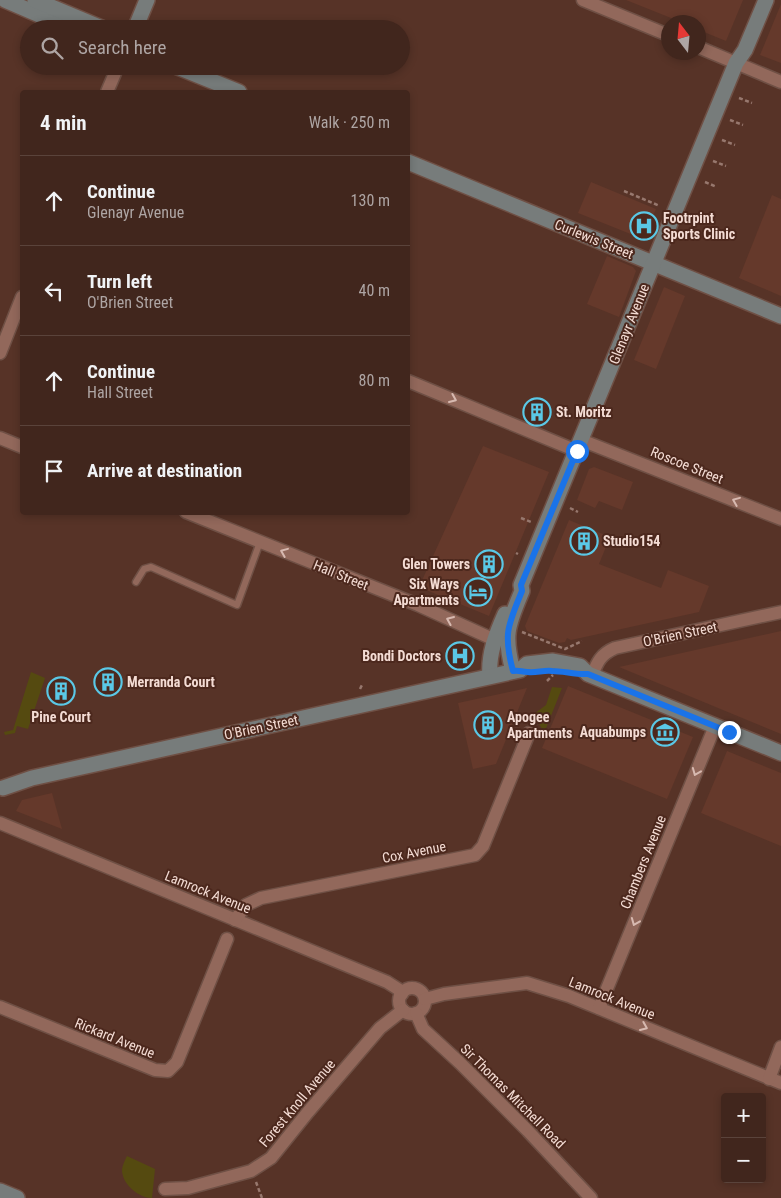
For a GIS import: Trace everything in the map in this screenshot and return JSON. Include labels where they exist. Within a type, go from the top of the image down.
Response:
[{"type":"street","points":[[5,0],[51,20]]},
{"type":"street","points":[[35,0],[83,20]]},
{"type":"street","points":[[139,20],[147,0]]},
{"type":"street","name":"Glenayr Avenue","points":[[490,676],[489,666],[500,624],[516,589],[521,585],[579,445],[736,63],[739,48],[758,0]]},
{"type":"street","name":"Glenayr Avenue","points":[[736,63],[745,50],[766,0]]},
{"type":"street","points":[[589,1],[661,32]]},
{"type":"street","points":[[706,50],[781,82]]},
{"type":"street","points":[[108,90],[114,75]]},
{"type":"street","points":[[197,75],[234,90]]},
{"type":"street","name":"Curlewis Street","points":[[410,163],[781,316]]},
{"type":"street","points":[[0,353],[20,302]]},
{"type":"street","name":"Roscoe Street","points":[[410,381],[781,519]]},
{"type":"street","points":[[0,438],[20,446]]},
{"type":"street","name":"Hall Street","points":[[193,515],[418,605],[495,640]]},
{"type":"street","name":"Glenayr Avenue","points":[[516,671],[508,649],[508,627],[522,591],[521,585]]},
{"type":"street","name":"O'Brien Street","points":[[1,791],[32,778],[490,676],[516,671],[540,670],[590,675],[602,655],[615,648],[781,612]]},
{"type":"street","points":[[590,675],[781,753]]},
{"type":"street","name":"Chambers Avenue","points":[[599,1008],[715,726]]},
{"type":"street","name":"Cox Avenue","points":[[235,920],[246,905],[261,898],[475,855],[483,846],[529,733]]},
{"type":"street","name":"Lamrock Avenue","points":[[0,823],[387,982],[402,994]]},
{"type":"street","name":"Rickard Avenue","points":[[0,1008],[155,1070],[168,1071],[177,1062],[227,939]]},
{"type":"street","name":"Lamrock Avenue","points":[[425,999],[444,994],[526,983],[599,1008],[775,1081]]},
{"type":"street","points":[[415,989],[422,993],[425,999],[423,1008],[416,1013],[410,1014],[403,1010],[400,1002],[402,994],[408,990],[415,989]]},
{"type":"street","name":"Forest Knoll Avenue","points":[[165,1189],[188,1188],[251,1171],[271,1158],[380,1028],[403,1010]]},
{"type":"street","name":"Sir Thomas Mitchell Road","points":[[416,1013],[423,1029],[528,1131],[591,1198]]},
{"type":"street","points":[[775,1081],[781,1047]]},
{"type":"street","points":[[0,1191],[17,1198]]},
{"type":"lane","points":[[136,582],[144,568],[151,567],[237,605],[260,542]]},
{"type":"path","points":[[739,98],[752,103]]},
{"type":"path","points":[[730,120],[743,125]]},
{"type":"path","points":[[722,140],[735,145]]},
{"type":"path","points":[[713,161],[726,166]]},
{"type":"path","points":[[705,182],[717,187]]},
{"type":"path","points":[[624,191],[660,206]]},
{"type":"path","points":[[570,508],[578,512]]},
{"type":"path","points":[[521,518],[531,522]]},
{"type":"path","points":[[520,631],[565,649],[582,641]]},
{"type":"path","points":[[360,689],[362,685]]},
{"type":"path","points":[[257,1185],[262,1198]]},
{"type":"shaded area","points":[[626,0],[743,0],[726,41],[706,33],[706,15],[664,15]]},
{"type":"shaded area","points":[[781,4],[781,63],[760,55]]},
{"type":"shaded area","points":[[591,182],[656,209],[643,239],[578,213]]},
{"type":"shaded area","points":[[772,195],[781,199],[781,296],[739,278]]},
{"type":"shaded area","points":[[607,256],[633,267],[636,271],[619,317],[587,304]]},
{"type":"shaded area","points":[[664,287],[685,296],[656,369],[634,360]]},
{"type":"shaded area","points":[[483,446],[549,472],[489,616],[419,587]]},
{"type":"shaded area","points":[[594,467],[633,482],[622,510],[599,501],[595,508],[577,500],[589,469]]},
{"type":"shaded area","points":[[569,520],[610,537],[599,564],[661,588],[668,570],[709,586],[699,612],[571,640],[567,638],[565,642],[559,643],[527,631],[525,626]]},
{"type":"shaded area","points":[[781,631],[781,734],[619,667]]},
{"type":"shaded area","points":[[31,672],[45,678],[28,729],[17,726],[15,733],[5,735],[4,732],[13,730]]},
{"type":"shaded area","points":[[568,686],[693,737],[667,799],[542,748]]},
{"type":"shaded area","points":[[552,687],[562,688],[543,736],[540,725],[530,719],[530,717],[546,705]]},
{"type":"shaded area","name":"Apogee Apartments","points":[[527,688],[496,764],[473,769],[458,703]]},
{"type":"shaded area","points":[[727,751],[781,773],[781,846],[701,813]]},
{"type":"shaded area","points":[[52,793],[62,829],[16,811],[22,800]]},
{"type":"shaded area","points":[[127,1156],[155,1169],[152,1198],[137,1193],[125,1181],[122,1171]]},
{"type":"place","name":"Footrpint Sports Clinic","points":[[644,226]]},
{"type":"place","name":"St. Moritz","points":[[537,412]]},
{"type":"place","name":"Studio154","points":[[584,541]]},
{"type":"place","name":"Glen Towers","points":[[489,564]]},
{"type":"place","name":"Six Ways Apartments","points":[[478,592]]},
{"type":"place","name":"Bondi Doctors","points":[[460,656]]},
{"type":"place","name":"Merranda Court","points":[[108,682]]},
{"type":"place","name":"Pine Court","points":[[61,691]]},
{"type":"place","name":"Apogee Apartments","points":[[488,725]]},
{"type":"place","name":"Aquabumps","points":[[665,732]]},
{"type":"route","points":[[577,451],[521,585],[522,591],[508,627],[508,649],[513,671],[527,672],[540,670],[569,672],[578,675],[588,674],[729,732]]}]
